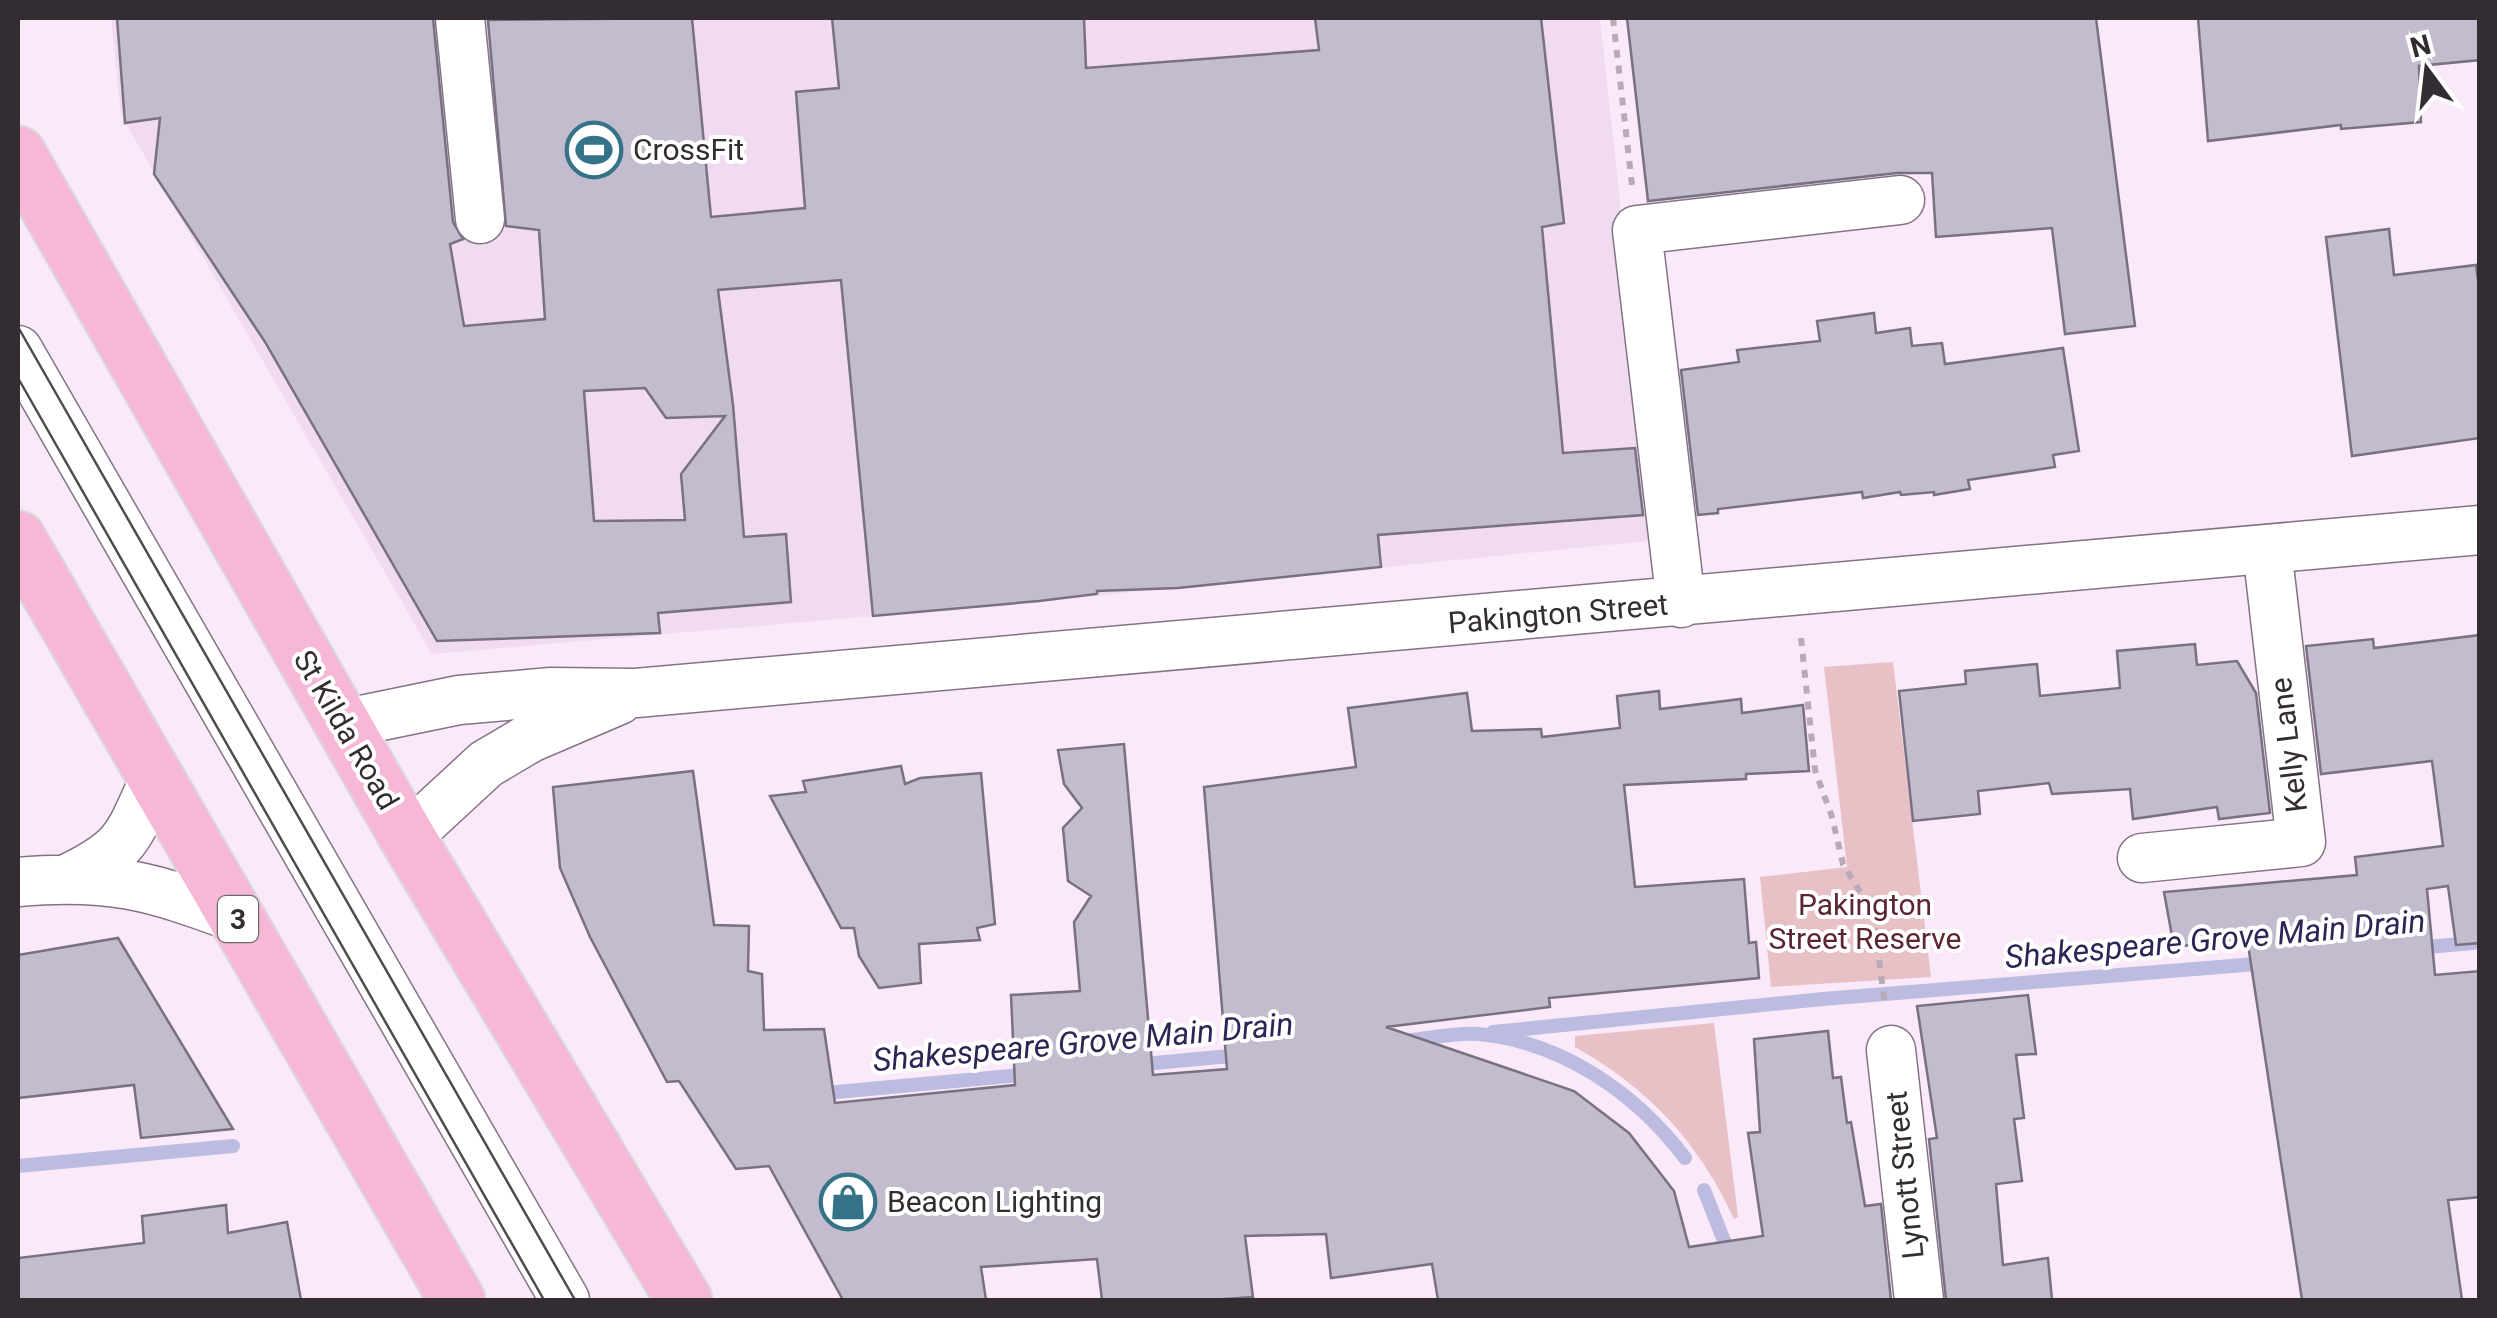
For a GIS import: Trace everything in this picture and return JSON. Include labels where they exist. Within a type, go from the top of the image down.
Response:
[{"type":"highway","name":"St Kilda Road","points":[[18,154],[407,837],[684,1300]]},
{"type":"highway","name":"3","points":[[18,539],[456,1300]]},
{"type":"street","points":[[460,18],[480,219]]},
{"type":"street","points":[[1680,603],[1636,230],[1900,200]]},
{"type":"street","points":[[18,350],[566,1300]]},
{"type":"street","name":"Pakington Street","points":[[342,724],[459,700],[551,692],[636,693],[2480,530]]},
{"type":"street","name":"Kelly Lane","points":[[2142,858],[2300,842],[2267,549]]},
{"type":"street","name":"Pakington Street","points":[[407,837],[486,764],[530,738],[636,693]]},
{"type":"street","points":[[69,878],[105,860],[124,844],[156,776]]},
{"type":"street","points":[[18,882],[69,878],[126,882],[166,891],[237,918]]},
{"type":"street","name":"Lynott Street","points":[[1889,1034],[1919,1300]]},
{"type":"path","points":[[1613,18],[1636,230]]},
{"type":"path","points":[[1796,592],[1816,770],[1843,864],[1873,913],[1889,1034]]},
{"type":"shaded area","points":[[111,18],[1600,18],[1657,540],[1024,603],[432,654],[121,115]]},
{"type":"green space","name":"Pakington Street Reserve","points":[[1893,662],[1931,977],[1771,987],[1760,877],[1847,867],[1824,667]]},
{"type":"green space","points":[[1714,1023],[1738,1217],[1734,1219],[1705,1165],[1669,1120],[1626,1080],[1575,1047],[1575,1036]]},
{"type":"building","points":[[117,18],[433,18],[453,222],[463,239],[450,244],[464,326],[545,319],[539,230],[506,226],[488,20],[692,18],[711,217],[805,208],[796,92],[839,88],[832,18],[1084,18],[1086,68],[1319,50],[1315,18],[1541,18],[1564,223],[1542,227],[1563,453],[1635,448],[1643,515],[1378,535],[1381,567],[1178,588],[1097,591],[1039,601],[873,616],[841,280],[718,290],[744,537],[786,534],[791,602],[658,613],[660,633],[437,641],[265,342],[154,174],[160,118],[125,123]],"holes":[[[645,388],[666,418],[725,416],[681,474],[685,520],[594,521],[584,391]]]},
{"type":"building","points":[[1627,18],[2096,18],[2135,326],[2065,334],[2052,228],[1936,237],[1932,173],[1897,173],[1648,201]]},
{"type":"building","points":[[2198,18],[2480,18],[2480,60],[2419,66],[2421,122],[2341,129],[2341,125],[2208,141]]},
{"type":"building","points":[[2389,229],[2394,275],[2476,265],[2480,294],[2480,438],[2352,456],[2326,237]]},
{"type":"building","points":[[1874,313],[1876,333],[1910,328],[1912,346],[1942,343],[1945,364],[2063,348],[2079,451],[2053,455],[2055,467],[1968,480],[1970,489],[1863,498],[1862,492],[1718,509],[1718,513],[1698,515],[1681,370],[1739,362],[1737,350],[1820,341],[1817,321]]},
{"type":"building","points":[[2480,635],[2480,943],[2456,945],[2448,886],[2427,889],[2435,975],[2480,971],[2480,1197],[2448,1200],[2462,1300],[2302,1300],[2247,938],[2174,947],[2164,892],[2357,875],[2355,857],[2443,846],[2432,761],[2321,774],[2306,646],[2373,639],[2374,648]]},
{"type":"building","points":[[2195,644],[2197,665],[2237,661],[2256,693],[2270,813],[2219,819],[2217,807],[2133,819],[2130,789],[2052,794],[2049,783],[1978,791],[1980,814],[1913,821],[1899,691],[1966,684],[1965,671],[2037,664],[2040,696],[2120,688],[2117,651]]},
{"type":"building","points":[[1659,691],[1660,709],[1741,699],[1742,713],[1803,705],[1809,771],[1746,774],[1746,779],[1624,785],[1635,887],[1744,879],[1749,943],[1756,942],[1759,978],[1549,998],[1550,1007],[1386,1027],[1574,1091],[1629,1133],[1674,1191],[1689,1247],[1763,1236],[1748,1133],[1760,1132],[1754,1039],[1828,1031],[1833,1078],[1841,1077],[1865,1206],[1881,1204],[1891,1300],[1438,1300],[1432,1264],[1331,1278],[1326,1234],[1245,1236],[1253,1297],[1102,1300],[1097,1259],[981,1267],[986,1300],[843,1300],[769,1166],[736,1169],[679,1081],[667,1082],[590,937],[560,868],[553,787],[693,771],[714,925],[749,926],[748,971],[762,974],[764,1030],[824,1029],[835,1103],[1015,1085],[1011,995],[1080,991],[1074,922],[1091,896],[1068,881],[1063,828],[1082,808],[1064,784],[1058,750],[1124,744],[1153,1075],[1227,1069],[1204,787],[1356,767],[1348,708],[1467,693],[1472,731],[1541,729],[1542,737],[1620,728],[1617,696]]},
{"type":"building","points":[[901,766],[905,784],[920,778],[981,773],[995,924],[977,928],[980,940],[919,944],[921,983],[879,988],[859,956],[854,928],[841,928],[770,796],[806,792],[803,781]]},
{"type":"building","points":[[118,938],[233,1129],[141,1138],[134,1085],[18,1098],[18,955]]},
{"type":"building","points":[[2028,995],[2036,1054],[2016,1055],[2024,1118],[2014,1119],[2022,1181],[1996,1184],[2003,1265],[2048,1258],[2052,1300],[1946,1300],[1929,1139],[1937,1138],[1917,1006]]},
{"type":"building","points":[[226,1205],[228,1233],[287,1222],[301,1300],[18,1300],[18,1258],[144,1243],[142,1216]]},
{"type":"waterway","name":"Shakespeare Grove Main Drain","points":[[2415,948],[2473,943]]},
{"type":"waterway","name":"Shakespeare Grove Main Drain","points":[[1493,1032],[1823,999],[2269,963]]},
{"type":"waterway","name":"Shakespeare Grove Main Drain","points":[[1402,1041],[1479,1034],[1539,1048],[1568,1060],[1620,1092],[1644,1112],[1685,1158]]},
{"type":"waterway","name":"Shakespeare Grove Main Drain","points":[[1133,1065],[1241,1055]]},
{"type":"waterway","name":"Shakespeare Grove Main Drain","points":[[815,1094],[1032,1074]]},
{"type":"waterway","name":"Shakespeare Grove Main Drain","points":[[18,1166],[233,1146]]},
{"type":"waterway","points":[[1704,1190],[1730,1256]]},
{"type":"tram line","points":[[18,327],[575,1300]]},
{"type":"tram line","points":[[18,378],[544,1300]]},
{"type":"place","name":"CrossFit","points":[[594,150]]},
{"type":"place","name":"Beacon Lighting","points":[[848,1202]]}]
